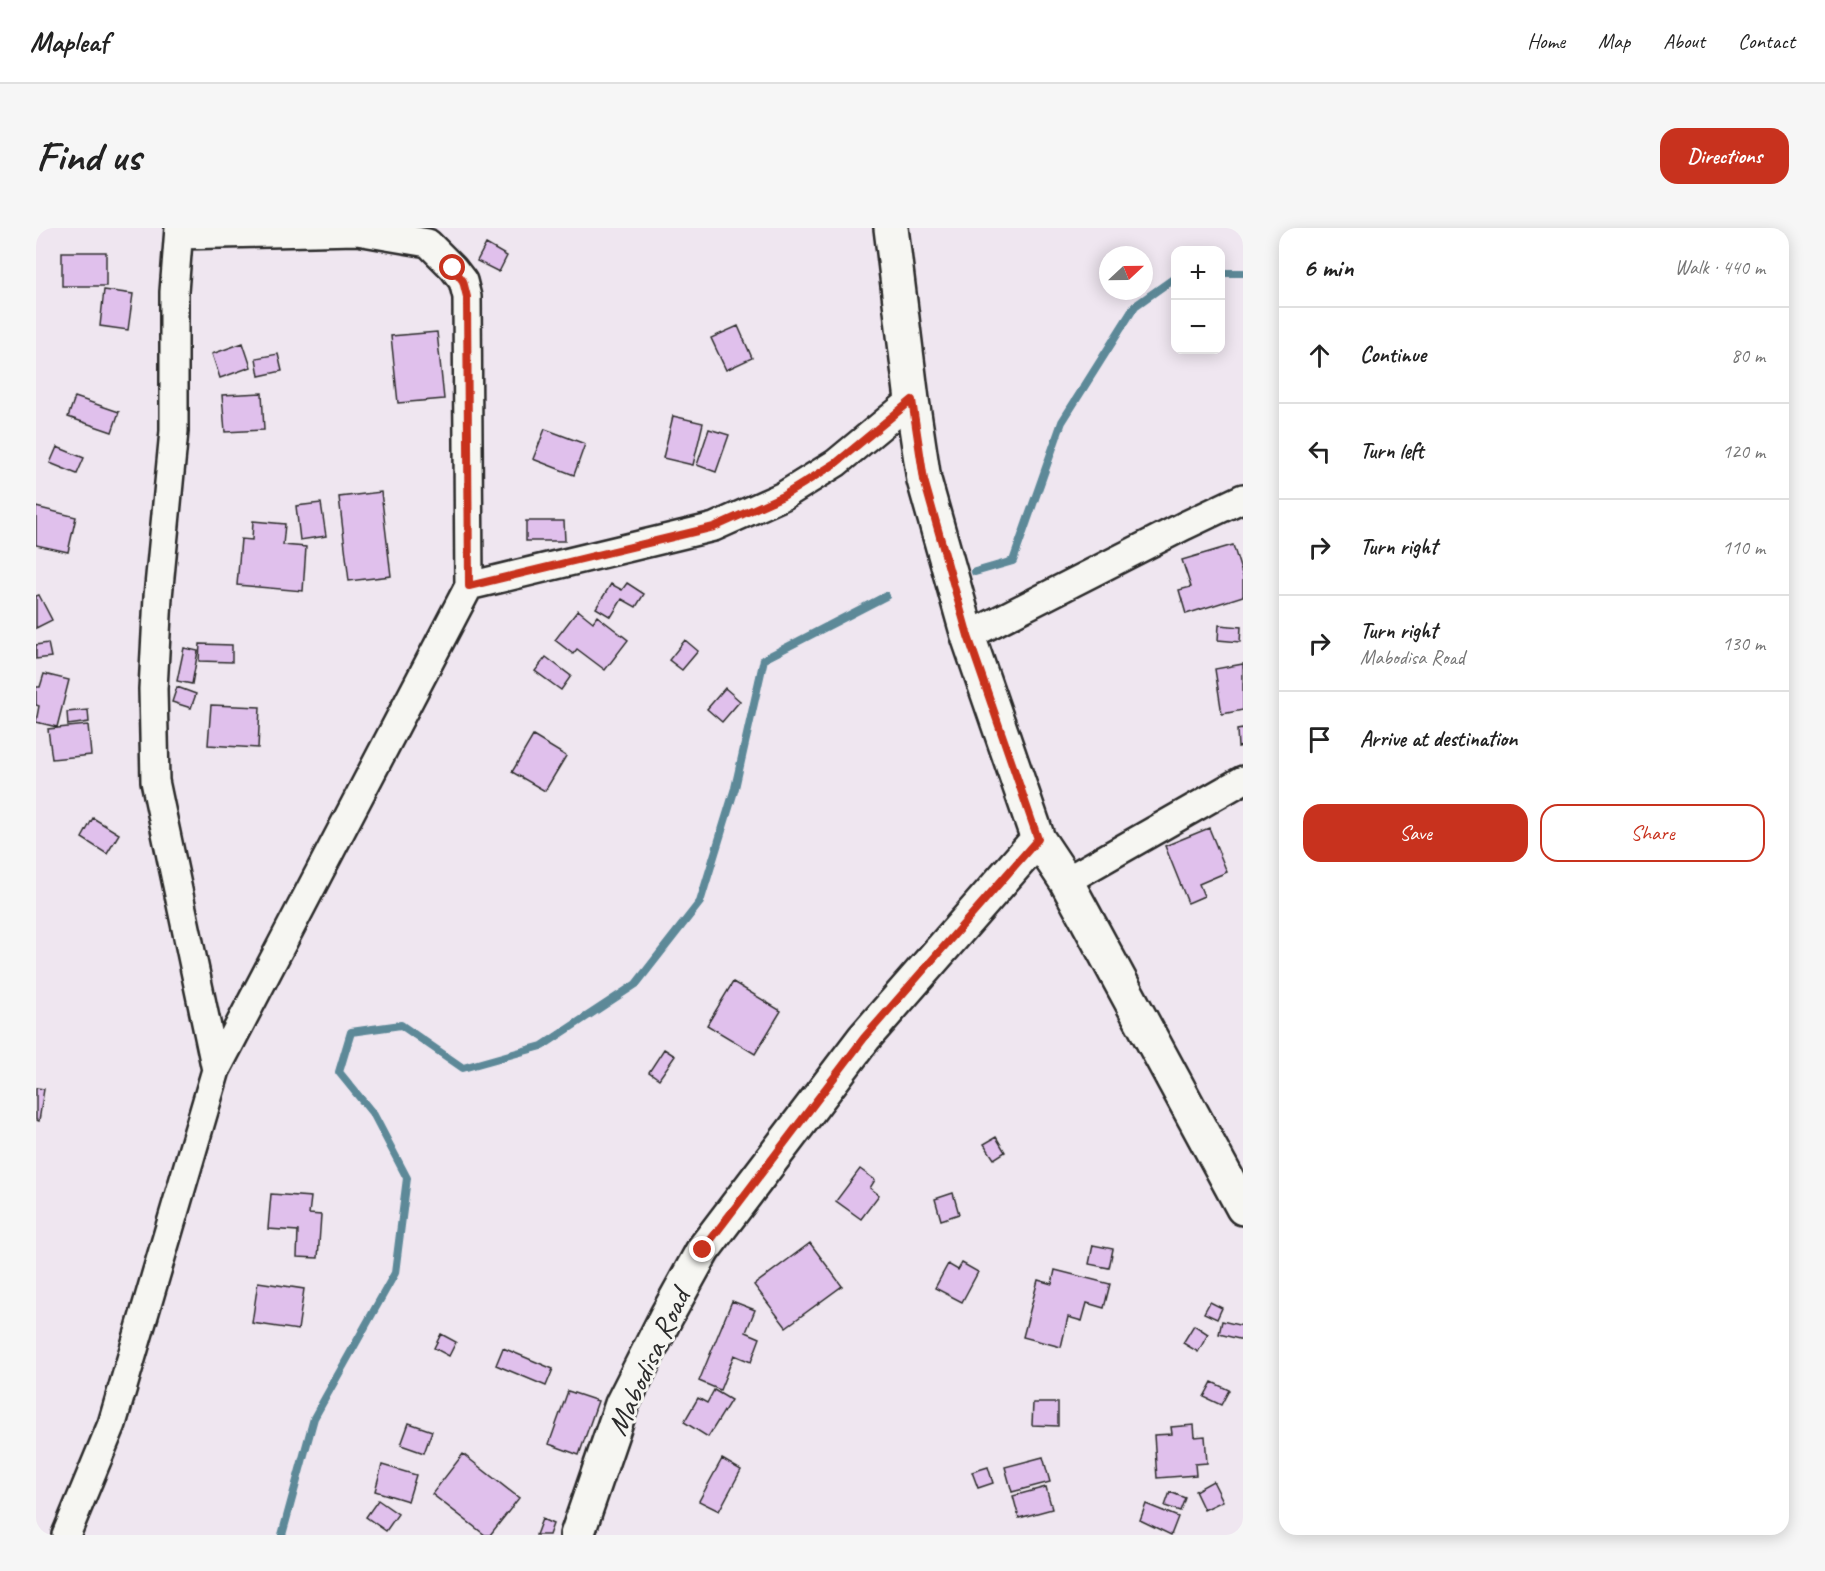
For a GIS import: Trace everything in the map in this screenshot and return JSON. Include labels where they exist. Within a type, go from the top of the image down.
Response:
[{"type":"street","points":[[891,228],[924,480],[968,636],[1038,839],[1066,881],[1243,1209]]},
{"type":"street","points":[[66,1535],[112,1424],[216,1070],[469,586],[467,297],[463,281],[428,243],[358,230],[179,232],[174,292],[174,431],[158,597],[153,688],[155,781],[216,1070]]},
{"type":"street","points":[[469,586],[714,527],[783,496],[836,463],[912,400]]},
{"type":"street","points":[[968,636],[1243,498]]},
{"type":"street","points":[[1066,881],[1243,780]]},
{"type":"street","name":"Mabodisa Road","points":[[577,1535],[622,1404],[703,1250],[864,1038],[1038,839]]},
{"type":"building","points":[[486,244],[507,256],[499,272],[477,261]]},
{"type":"building","points":[[62,252],[106,252],[106,286],[62,286]]},
{"type":"building","points":[[104,290],[133,294],[128,330],[100,326]]},
{"type":"building","points":[[738,326],[752,358],[726,370],[711,338]]},
{"type":"building","points":[[437,332],[444,399],[398,403],[391,336]]},
{"type":"building","points":[[243,343],[251,367],[220,378],[212,354]]},
{"type":"building","points":[[278,354],[282,371],[259,376],[256,358]]},
{"type":"building","points":[[262,393],[264,430],[225,432],[222,395]]},
{"type":"building","points":[[75,397],[119,412],[112,432],[68,417]]},
{"type":"building","points":[[673,416],[703,423],[693,465],[663,458]]},
{"type":"building","points":[[545,429],[585,444],[574,475],[533,459]]},
{"type":"building","points":[[709,429],[729,435],[716,472],[697,465]]},
{"type":"building","points":[[57,447],[84,458],[77,474],[50,463]]},
{"type":"building","points":[[381,492],[391,576],[349,581],[339,497]]},
{"type":"building","points":[[321,503],[326,536],[300,540],[296,506]]},
{"type":"building","points":[[36,507],[76,517],[68,552],[36,545]]},
{"type":"building","points":[[253,521],[285,524],[283,545],[306,547],[303,591],[237,585],[241,539],[252,540]]},
{"type":"building","points":[[526,521],[564,521],[565,541],[526,541]]},
{"type":"building","points":[[1233,545],[1243,577],[1243,596],[1186,614],[1179,590],[1191,587],[1182,560]]},
{"type":"building","points":[[627,583],[644,594],[636,607],[622,599],[611,617],[596,608],[611,584],[622,590]]},
{"type":"building","points":[[39,595],[52,620],[36,628],[36,596]]},
{"type":"building","points":[[578,610],[593,622],[597,616],[628,640],[605,670],[577,649],[573,654],[555,640]]},
{"type":"building","points":[[1219,625],[1241,627],[1240,642],[1218,640]]},
{"type":"building","points":[[685,640],[698,651],[682,670],[669,660]]},
{"type":"building","points":[[48,643],[51,657],[36,659],[36,645]]},
{"type":"building","points":[[200,644],[232,645],[232,662],[199,661]]},
{"type":"building","points":[[184,648],[198,651],[192,684],[177,681]]},
{"type":"building","points":[[546,657],[571,676],[561,690],[535,671]]},
{"type":"building","points":[[1243,664],[1243,710],[1222,714],[1215,669]]},
{"type":"building","points":[[44,674],[69,680],[57,727],[36,722],[39,706],[36,705],[36,687],[40,687]]},
{"type":"building","points":[[177,687],[196,694],[191,708],[172,702]]},
{"type":"building","points":[[725,688],[740,701],[722,722],[707,709]]},
{"type":"building","points":[[211,705],[260,707],[258,748],[208,745]]},
{"type":"building","points":[[88,710],[89,722],[68,725],[67,712]]},
{"type":"building","points":[[88,725],[91,755],[52,759],[48,729]]},
{"type":"building","points":[[1243,729],[1243,746],[1238,747],[1237,730]]},
{"type":"building","points":[[533,736],[566,756],[545,791],[512,772]]},
{"type":"building","points":[[93,818],[119,834],[107,854],[82,838]]},
{"type":"building","points":[[1209,828],[1227,872],[1199,884],[1204,896],[1188,903],[1165,846]]},
{"type":"building","points":[[733,982],[781,1011],[755,1054],[707,1025]]},
{"type":"building","points":[[664,1049],[675,1056],[659,1079],[649,1072]]},
{"type":"building","points":[[36,1088],[44,1089],[39,1121],[36,1120]]},
{"type":"building","points":[[996,1137],[1005,1152],[994,1159],[984,1144]]},
{"type":"building","points":[[860,1169],[875,1180],[870,1188],[879,1195],[861,1219],[836,1201]]},
{"type":"building","points":[[953,1193],[959,1214],[941,1220],[935,1199]]},
{"type":"building","points":[[271,1194],[311,1197],[309,1214],[321,1215],[318,1258],[297,1257],[298,1231],[268,1229]]},
{"type":"building","points":[[810,1243],[842,1286],[786,1327],[754,1285]]},
{"type":"building","points":[[1093,1245],[1113,1249],[1109,1268],[1089,1264]]},
{"type":"building","points":[[962,1263],[978,1272],[962,1302],[935,1288],[948,1264],[958,1270]]},
{"type":"building","points":[[1055,1270],[1110,1284],[1104,1308],[1087,1303],[1082,1321],[1068,1317],[1061,1347],[1023,1337],[1038,1280],[1052,1284]]},
{"type":"building","points":[[258,1282],[304,1289],[298,1330],[252,1323]]},
{"type":"building","points":[[732,1301],[755,1310],[746,1332],[760,1338],[751,1362],[734,1355],[720,1390],[699,1381]]},
{"type":"building","points":[[1210,1302],[1222,1308],[1217,1319],[1204,1313]]},
{"type":"building","points":[[1222,1321],[1243,1326],[1243,1340],[1219,1334]]},
{"type":"building","points":[[1194,1325],[1208,1334],[1198,1352],[1183,1343]]},
{"type":"building","points":[[441,1334],[456,1342],[449,1356],[434,1348]]},
{"type":"building","points":[[503,1348],[553,1369],[546,1386],[496,1365]]},
{"type":"building","points":[[1212,1382],[1229,1390],[1221,1405],[1204,1397]]},
{"type":"building","points":[[714,1390],[731,1400],[708,1437],[684,1422],[698,1398],[707,1403]]},
{"type":"building","points":[[568,1391],[598,1401],[579,1455],[549,1444]]},
{"type":"building","points":[[1033,1403],[1058,1403],[1058,1426],[1032,1425]]},
{"type":"building","points":[[409,1423],[432,1431],[424,1453],[401,1445]]},
{"type":"building","points":[[1194,1425],[1195,1437],[1205,1436],[1207,1463],[1195,1464],[1196,1475],[1157,1478],[1154,1435],[1172,1434],[1171,1427]]},
{"type":"building","points":[[463,1454],[519,1498],[490,1535],[485,1535],[432,1494]]},
{"type":"building","points":[[1043,1457],[1050,1482],[1012,1492],[1005,1467]]},
{"type":"building","points":[[722,1459],[741,1470],[719,1511],[699,1501]]},
{"type":"building","points":[[382,1465],[416,1475],[408,1501],[375,1491]]},
{"type":"building","points":[[988,1467],[993,1483],[978,1488],[972,1472]]},
{"type":"building","points":[[1213,1481],[1223,1501],[1204,1510],[1195,1491]]},
{"type":"building","points":[[1046,1487],[1052,1509],[1019,1518],[1013,1496]]},
{"type":"building","points":[[1170,1492],[1185,1498],[1180,1511],[1165,1506]]},
{"type":"building","points":[[378,1500],[398,1514],[386,1531],[366,1517]]},
{"type":"building","points":[[1146,1504],[1178,1517],[1171,1535],[1140,1520]]},
{"type":"building","points":[[542,1519],[553,1524],[549,1535],[536,1535]]},
{"type":"waterway","points":[[1225,273],[1243,273]]},
{"type":"waterway","points":[[975,572],[1013,561],[1062,422],[1135,306],[1171,281]]},
{"type":"waterway","points":[[282,1535],[314,1418],[395,1273],[407,1178],[374,1115],[339,1072],[351,1032],[401,1025],[463,1068],[542,1046],[636,984],[700,902],[735,788],[764,659],[886,596]]},
{"type":"route","points":[[453,268],[463,281],[467,297],[469,586],[628,550],[714,527],[783,496],[836,463],[912,400],[924,480],[968,636],[1038,839],[864,1038],[703,1250]]}]
